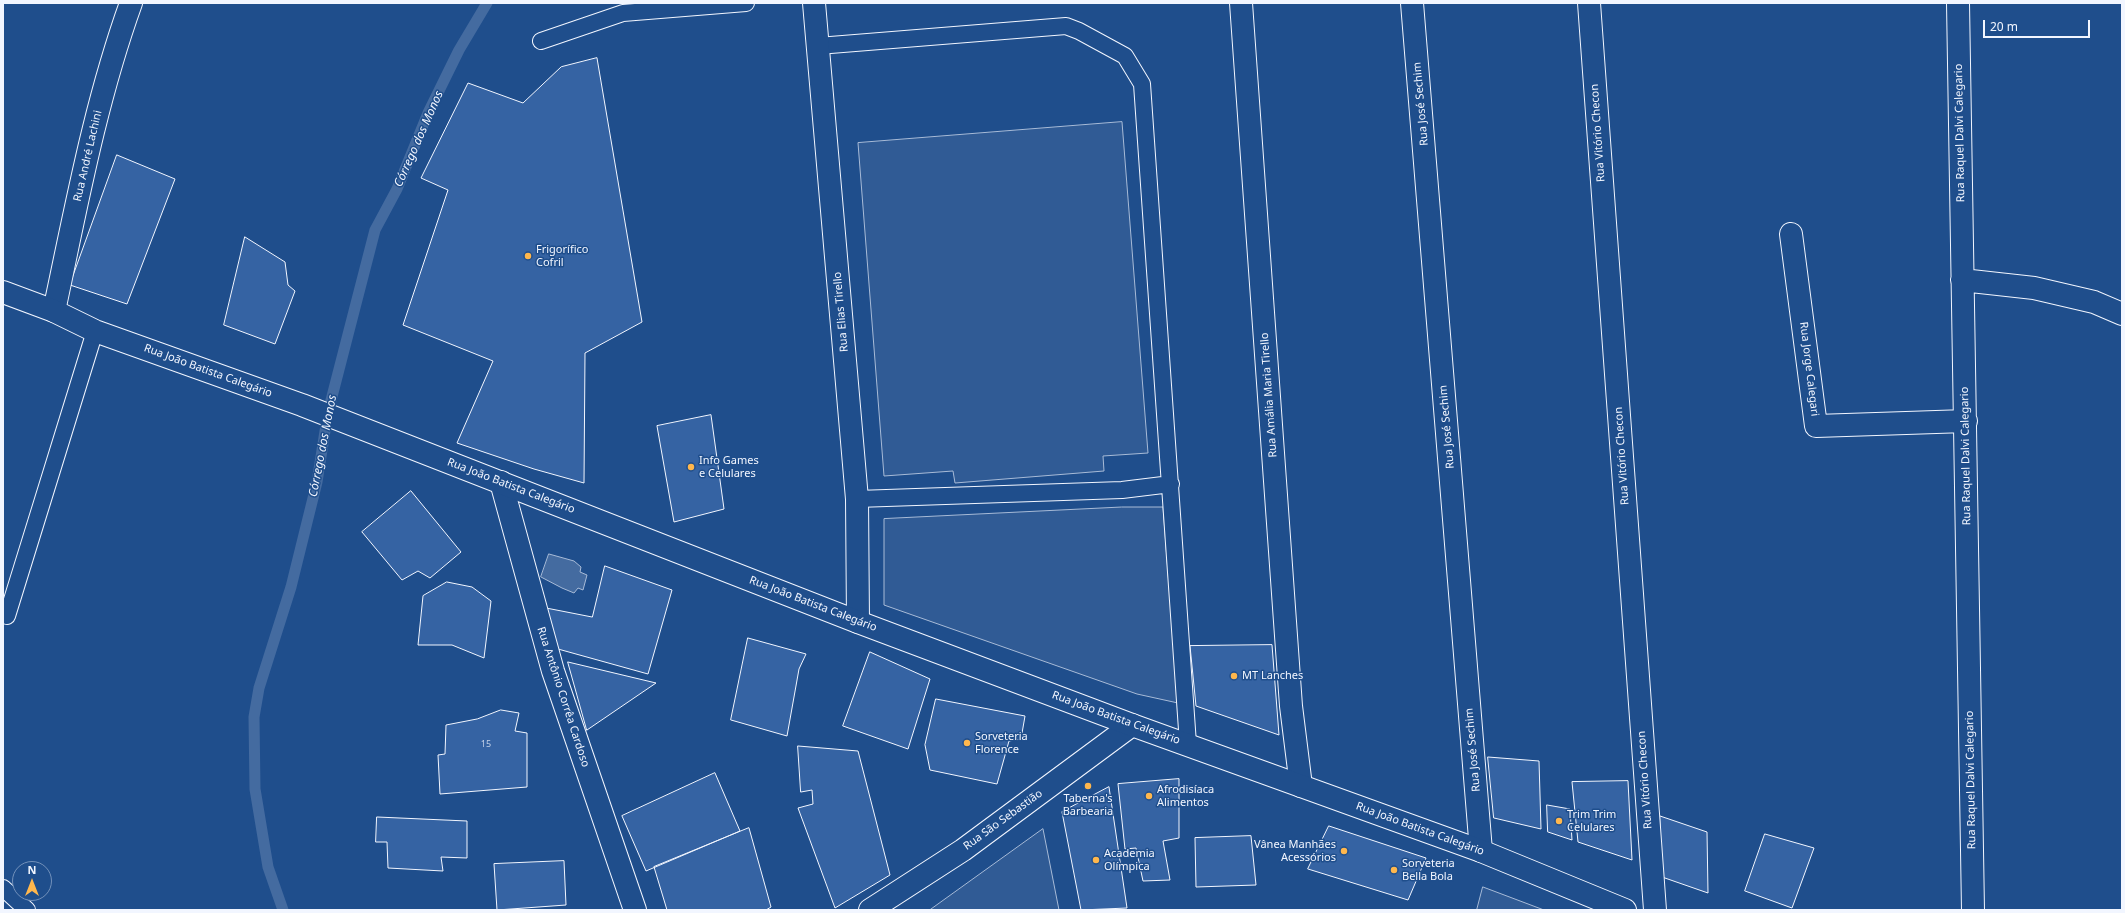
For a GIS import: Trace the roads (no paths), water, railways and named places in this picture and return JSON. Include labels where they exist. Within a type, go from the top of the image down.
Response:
[{"type":"street","name":"Rua André Lachini","points":[[54,311],[96,118],[114,51],[131,3]]},
{"type":"street","name":"Rua Elias Tirello","points":[[814,3],[857,499],[858,622]]},
{"type":"street","name":"Rua Amália Maria Tirello","points":[[1241,3],[1291,706],[1301,786]]},
{"type":"street","name":"Rua José Sechim","points":[[1412,3],[1481,851]]},
{"type":"street","name":"Rua Vitório Checon","points":[[1589,3],[1655,910]]},
{"type":"street","name":"Rua Raquel Dalvi Calegario","points":[[1958,3],[1973,910]]},
{"type":"street","name":"Rua Jorge Calegari","points":[[1791,234],[1816,426],[1966,421]]},
{"type":"street","points":[[1962,280],[2034,288],[2094,302],[2122,314]]},
{"type":"street","name":"Rua João Batista Calegário","points":[[3,292],[54,311],[95,331],[302,405],[858,622],[1132,725],[1481,851],[1625,910]]},
{"type":"street","name":"Rua Antônio Corrêa Cardoso","points":[[501,482],[553,671],[635,910]]},
{"type":"street","name":"Rua São Sebastião","points":[[870,910],[969,845],[1132,725]]},
{"type":"lane","points":[[542,41],[623,13],[746,3]]},
{"type":"lane","points":[[818,46],[1066,26],[1079,31],[1126,56],[1142,84],[1188,744]]},
{"type":"lane","points":[[7,616],[95,331]]},
{"type":"lane","points":[[857,499],[1122,490],[1171,484]]},
{"type":"lane","points":[[3,888],[27,910]]},
{"type":"waterway","name":"Córrego dos Monos","points":[[283,910],[268,867],[255,789],[254,717],[259,688],[291,587],[317,482],[328,412],[375,230],[397,189],[428,113],[459,50],[487,3]]},
{"type":"place","name":"Frigorífico Cofril","points":[[528,256]]},
{"type":"place","name":"Info Games e Celulares","points":[[691,467]]},
{"type":"place","name":"MT Lanches","points":[[1234,676]]},
{"type":"place","name":"Sorveteria Florence","points":[[967,743]]},
{"type":"place","name":"Taberna's Barbearia","points":[[1088,786]]},
{"type":"place","name":"Afrodisíaca Alimentos","points":[[1149,796]]},
{"type":"place","name":"Trim Trim Celulares","points":[[1559,821]]},
{"type":"place","name":"Vânea Manhães Acessórios","points":[[1344,851]]},
{"type":"place","name":"Academia Olímpica","points":[[1096,860]]},
{"type":"place","name":"Sorveteria Bella Bola","points":[[1394,870]]}]
